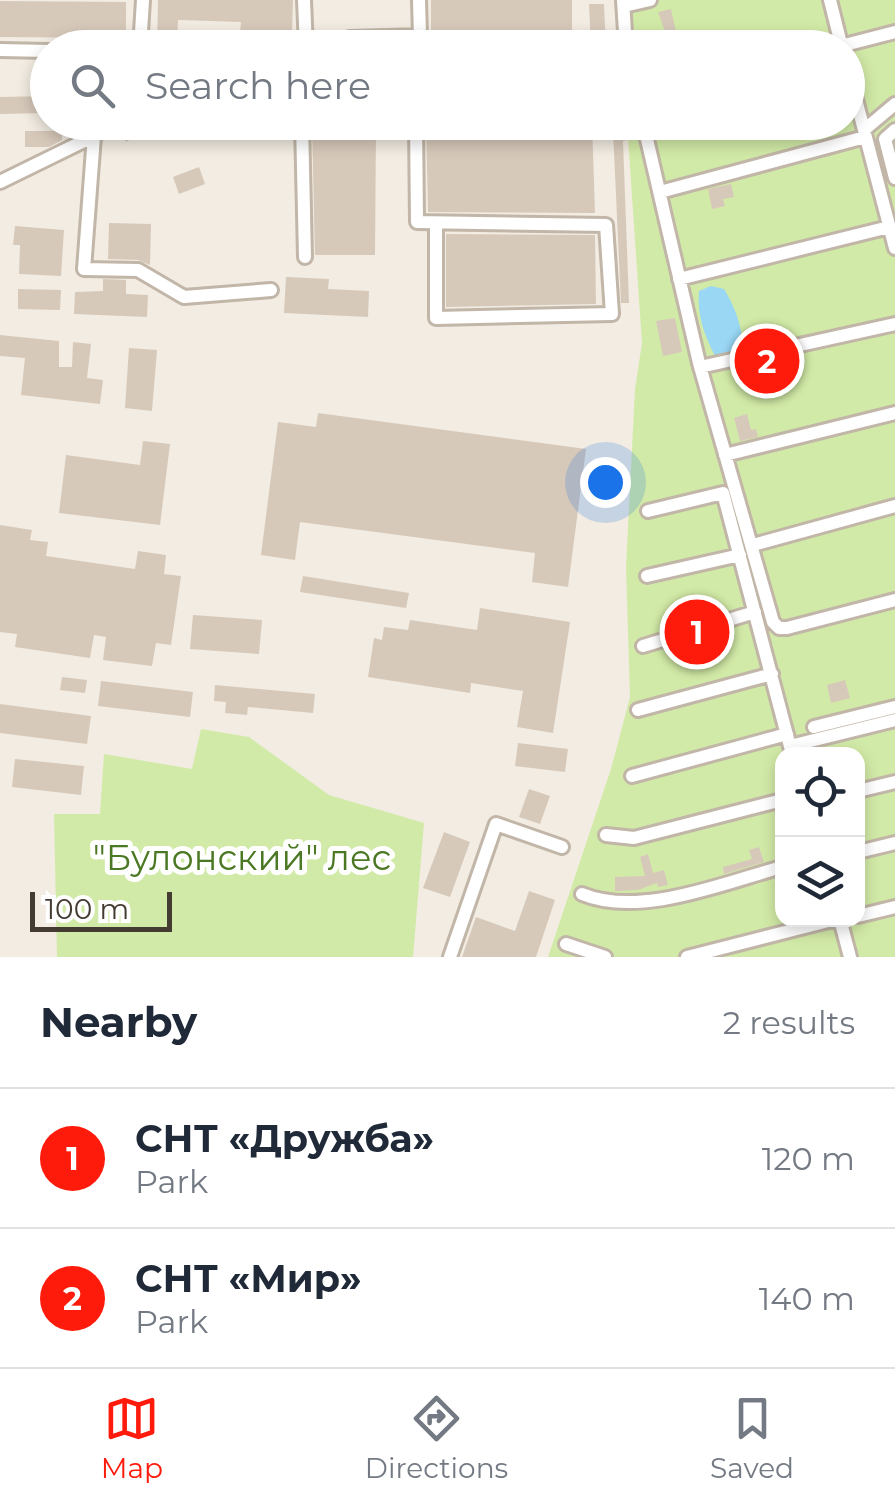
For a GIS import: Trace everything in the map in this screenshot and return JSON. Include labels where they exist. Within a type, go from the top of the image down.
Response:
[{"type":"lane","points":[[141,30],[143,0]]},
{"type":"lane","points":[[304,0],[305,30]]},
{"type":"lane","points":[[419,0],[420,30]]},
{"type":"lane","points":[[625,30],[624,3],[650,0]]},
{"type":"lane","points":[[830,0],[836,30]]},
{"type":"lane","points":[[865,40],[895,32]]},
{"type":"lane","points":[[0,50],[30,51]]},
{"type":"lane","points":[[865,132],[895,104]]},
{"type":"lane","points":[[895,130],[885,139],[895,178]]},
{"type":"lane","points":[[865,137],[895,248]]},
{"type":"lane","points":[[0,182],[86,140]]},
{"type":"lane","points":[[94,140],[84,269],[138,270],[184,297],[271,290]]},
{"type":"lane","points":[[302,140],[305,258]]},
{"type":"lane","points":[[416,140],[417,222],[606,225],[612,314],[436,318],[436,224]]},
{"type":"lane","points":[[647,140],[700,367],[773,622],[779,628],[895,600]]},
{"type":"lane","points":[[660,192],[840,140]]},
{"type":"lane","points":[[679,279],[889,226]]},
{"type":"lane","points":[[700,367],[895,324]]},
{"type":"lane","points":[[725,455],[895,413]]},
{"type":"lane","points":[[648,512],[723,493],[790,745]]},
{"type":"lane","points":[[754,545],[895,506]]},
{"type":"lane","points":[[647,576],[740,554]]},
{"type":"lane","points":[[643,646],[755,612]]},
{"type":"lane","points":[[638,710],[772,674]]},
{"type":"lane","points":[[814,727],[895,707]]},
{"type":"lane","points":[[632,776],[895,720]]},
{"type":"lane","points":[[865,789],[895,782]]},
{"type":"lane","points":[[606,835],[634,838],[775,802]]},
{"type":"lane","points":[[450,957],[496,824],[562,847]]},
{"type":"lane","points":[[865,850],[895,843]]},
{"type":"lane","points":[[582,894],[600,902],[650,902],[775,869]]},
{"type":"lane","points":[[865,914],[895,907]]},
{"type":"lane","points":[[687,957],[811,927]]},
{"type":"lane","points":[[842,927],[850,957]]},
{"type":"lane","points":[[566,944],[604,957]]},
{"type":"green space","points":[[618,0],[895,0],[895,957],[548,957],[611,769],[630,697],[626,567],[635,389],[642,343],[628,140],[865,140],[865,30],[621,30]]},
{"type":"green space","name":"\"Булонский\" лес","points":[[201,729],[249,737],[329,795],[424,823],[413,957],[57,957],[54,814],[100,814],[104,754],[192,769]]},
{"type":"water","points":[[711,286],[724,289],[738,319],[742,351],[735,357],[715,356],[705,333],[699,291]]},
{"type":"building","points":[[158,0],[293,0],[292,30],[240,30],[241,22],[178,20],[178,30],[157,30]]},
{"type":"building","points":[[431,0],[572,0],[572,30],[431,30]]},
{"type":"building","points":[[0,1],[126,2],[126,30],[30,30],[30,37],[0,37]]},
{"type":"building","points":[[589,4],[604,4],[605,30],[590,30]]},
{"type":"building","points":[[671,9],[676,30],[664,30],[658,12]]},
{"type":"building","points":[[30,96],[30,113],[0,114],[0,97]]},
{"type":"building","points":[[25,131],[30,131],[30,140],[62,140],[49,147],[25,147]]},
{"type":"building","points":[[312,140],[376,140],[375,255],[315,255]]},
{"type":"building","points":[[426,140],[593,140],[595,213],[428,212]]},
{"type":"building","points":[[613,140],[628,140],[623,141],[629,303],[621,303]]},
{"type":"building","points":[[199,167],[205,184],[179,194],[173,177]]},
{"type":"building","points":[[731,184],[734,197],[723,199],[725,206],[712,209],[708,189]]},
{"type":"building","points":[[109,223],[151,224],[150,265],[138,260],[108,259]]},
{"type":"building","points":[[15,226],[64,230],[61,276],[19,274],[20,245],[13,245]]},
{"type":"building","points":[[446,234],[595,235],[596,304],[446,307]]},
{"type":"building","points":[[286,277],[329,279],[328,289],[369,291],[368,317],[284,313]]},
{"type":"building","points":[[103,279],[126,280],[126,294],[148,295],[147,317],[74,314],[75,292],[103,291]]},
{"type":"building","points":[[18,289],[61,290],[60,310],[18,309]]},
{"type":"building","points":[[675,318],[682,352],[663,356],[656,321]]},
{"type":"building","points":[[0,335],[59,341],[59,367],[72,367],[73,342],[91,344],[87,378],[103,380],[100,404],[21,395],[25,358],[0,356]]},
{"type":"building","points":[[129,348],[157,350],[152,411],[125,408]]},
{"type":"building","points":[[318,413],[586,449],[568,587],[532,582],[535,553],[300,522],[295,560],[261,555],[278,422],[316,427]]},
{"type":"building","points":[[747,414],[751,430],[756,429],[758,437],[740,441],[734,418]]},
{"type":"building","points":[[143,441],[170,444],[160,525],[59,513],[66,455],[140,465]]},
{"type":"building","points":[[0,525],[32,530],[30,540],[48,542],[46,556],[135,569],[138,551],[166,555],[164,574],[181,576],[171,645],[156,643],[152,666],[103,660],[106,637],[94,635],[90,658],[15,647],[17,634],[0,632]]},
{"type":"building","points":[[303,576],[409,593],[406,608],[300,592]]},
{"type":"building","points":[[480,608],[570,622],[553,733],[517,727],[523,691],[471,683],[470,693],[368,677],[374,638],[382,640],[384,627],[408,630],[410,620],[477,630]]},
{"type":"building","points":[[193,615],[262,620],[259,654],[190,649]]},
{"type":"building","points":[[62,677],[87,680],[85,693],[60,690]]},
{"type":"building","points":[[845,680],[850,698],[831,703],[827,685]]},
{"type":"building","points":[[101,681],[193,692],[190,717],[98,706]]},
{"type":"building","points":[[215,685],[315,694],[313,713],[248,707],[247,715],[225,713],[226,702],[214,701]]},
{"type":"building","points":[[0,704],[91,716],[87,744],[0,733]]},
{"type":"building","points":[[518,743],[568,749],[565,772],[515,766]]},
{"type":"building","points":[[15,759],[84,766],[81,795],[12,787]]},
{"type":"building","points":[[529,789],[550,796],[540,824],[519,817]]},
{"type":"building","points":[[444,832],[470,842],[450,897],[423,888]]},
{"type":"building","points":[[759,847],[764,862],[724,874],[723,867],[752,859],[749,850]]},
{"type":"building","points":[[648,854],[653,873],[664,870],[668,885],[658,887],[657,883],[638,890],[615,891],[615,877],[645,876],[640,857]]},
{"type":"building","points":[[529,891],[555,900],[536,957],[462,957],[476,917],[515,931]]},
{"type":"place","name":"СНТ «Мир»","points":[[767,361]]},
{"type":"place","name":"СНТ «Дружба»","points":[[697,632]]}]
